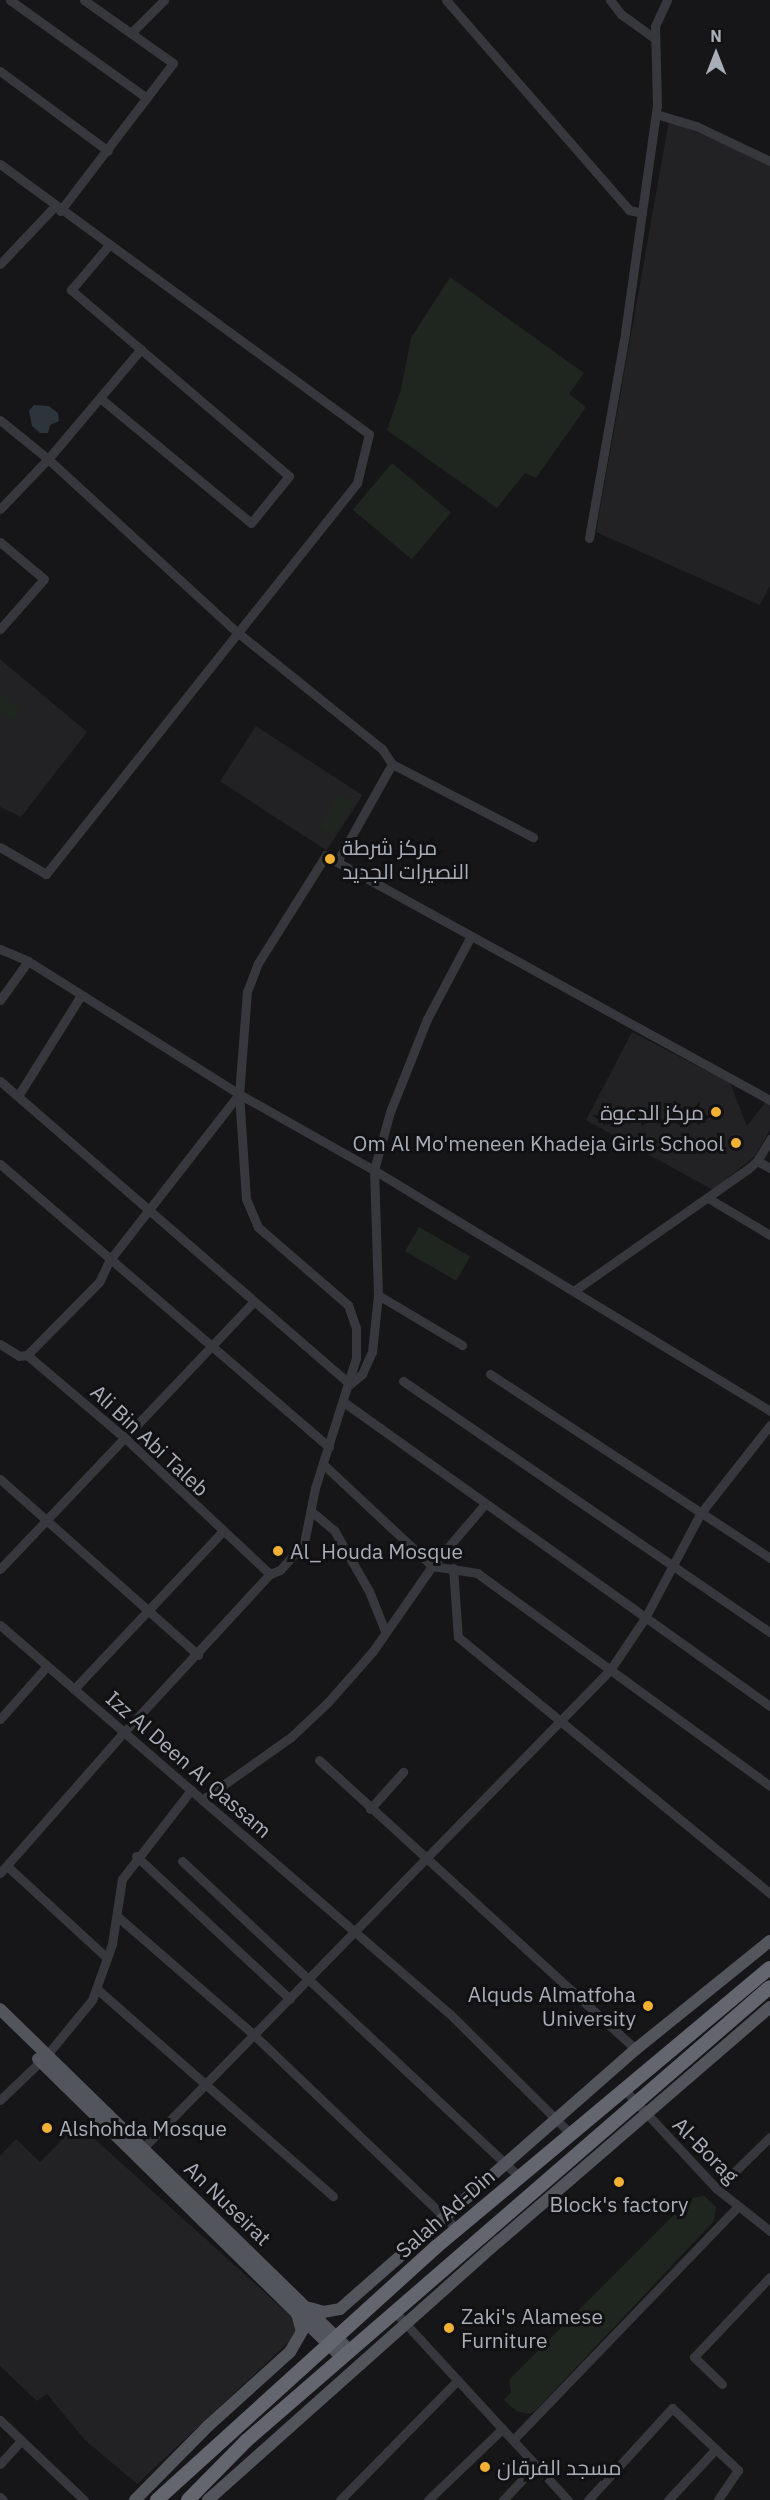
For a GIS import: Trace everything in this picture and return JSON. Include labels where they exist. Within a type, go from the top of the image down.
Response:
[{"type":"highway","name":"Salah Ad-Din","points":[[157,2500],[457,2229],[623,2088],[770,1968]]},
{"type":"highway","name":"Salah Ad-Din","points":[[188,2500],[246,2441],[636,2105],[667,2073],[770,1987]]},
{"type":"main road","points":[[310,2308],[323,2312],[340,2309],[508,2164],[636,2049],[770,1941]]},
{"type":"main road","points":[[208,2500],[407,2326],[499,2241],[647,2116],[770,2007]]},
{"type":"main road","name":"An Nuseirat","points":[[0,2009],[43,2059],[291,2305],[333,2340],[347,2355]]},
{"type":"main road","name":"An Nuseirat","points":[[0,2020],[142,2149],[310,2308],[333,2340]]},
{"type":"main road","points":[[135,2500],[208,2426],[290,2352],[302,2331],[291,2305]]},
{"type":"street","points":[[10,0],[147,98]]},
{"type":"street","points":[[0,264],[58,208],[108,151],[172,63],[84,0]]},
{"type":"street","points":[[131,33],[164,0]]},
{"type":"street","points":[[446,0],[629,210],[642,213]]},
{"type":"street","points":[[610,0],[621,14],[654,38]]},
{"type":"street","points":[[589,538],[656,114],[654,38],[667,0]]},
{"type":"street","points":[[0,71],[108,151]]},
{"type":"street","points":[[656,114],[696,126],[770,161]]},
{"type":"street","points":[[0,164],[369,434],[357,483],[46,874],[0,847]]},
{"type":"street","points":[[100,398],[251,523],[289,476],[71,290],[109,245]]},
{"type":"street","points":[[0,509],[48,459],[141,349]]},
{"type":"street","points":[[0,420],[48,459],[237,632],[382,749],[392,764],[533,837]]},
{"type":"street","points":[[0,542],[44,579],[0,630]]},
{"type":"street","points":[[337,862],[392,764]]},
{"type":"street","points":[[0,1874],[124,1732],[198,1655],[270,1574],[280,1570],[304,1543],[323,1464],[350,1384],[356,1358],[356,1328],[348,1305],[258,1227],[246,1199],[239,1094],[247,991],[258,963],[326,855],[770,1100]]},
{"type":"street","points":[[350,1384],[362,1374],[372,1352],[378,1295],[374,1170],[390,1112],[427,1019],[471,936]]},
{"type":"street","points":[[0,949],[28,961],[239,1094],[374,1170],[575,1290],[770,1411]]},
{"type":"street","points":[[0,1000],[28,961]]},
{"type":"street","points":[[18,1096],[81,995]]},
{"type":"street","points":[[0,1081],[350,1384]]},
{"type":"street","points":[[27,1355],[99,1282],[109,1261],[239,1094]]},
{"type":"street","points":[[575,1290],[758,1161],[770,1139]]},
{"type":"street","points":[[758,1161],[770,1168]]},
{"type":"street","points":[[0,1164],[109,1261],[215,1346],[329,1447]]},
{"type":"street","points":[[708,1198],[770,1235]]},
{"type":"street","points":[[378,1295],[462,1345]]},
{"type":"street","points":[[0,1569],[215,1346],[253,1302]]},
{"type":"street","name":"Ali Bin Abi Taleb","points":[[0,1344],[20,1356],[27,1355],[125,1438],[222,1532],[270,1574]]},
{"type":"street","points":[[490,1374],[770,1558]]},
{"type":"street","points":[[403,1381],[770,1632]]},
{"type":"street","points":[[345,1402],[770,1706]]},
{"type":"street","points":[[142,2149],[207,2086],[354,1931],[610,1670],[645,1618],[700,1514],[770,1425]]},
{"type":"street","points":[[323,1464],[432,1566],[477,1573],[770,1786]]},
{"type":"street","points":[[0,1479],[48,1519],[198,1655]]},
{"type":"street","points":[[202,1800],[291,1737],[348,1680],[432,1566],[485,1504]]},
{"type":"street","points":[[312,1511],[334,1530],[349,1554],[385,1632]]},
{"type":"street","points":[[74,1689],[222,1532]]},
{"type":"street","points":[[453,1568],[458,1637],[770,1893]]},
{"type":"street","name":"Izz Al Deen Al Qassam","points":[[0,1625],[451,2015],[570,2133]]},
{"type":"street","points":[[0,1719],[47,1666]]},
{"type":"street","points":[[319,1760],[370,1809],[427,1858],[636,2049]]},
{"type":"street","points":[[370,1809],[403,1772]]},
{"type":"street","points":[[0,2100],[43,2059],[97,1989],[118,1917],[122,1879],[136,1856],[191,1790]]},
{"type":"street","points":[[136,1856],[290,1999]]},
{"type":"street","points":[[182,1861],[310,1978],[519,2176]]},
{"type":"street","points":[[7,1866],[107,1958]]},
{"type":"street","points":[[118,1917],[254,2035],[457,2229]]},
{"type":"street","points":[[97,1989],[333,2196]]},
{"type":"street","name":"Al-Borag","points":[[623,2088],[636,2105],[717,2188],[737,2207],[770,2230]]},
{"type":"street","points":[[717,2188],[769,2139]]},
{"type":"street","points":[[513,2440],[737,2207]]},
{"type":"street","points":[[722,2384],[694,2357],[770,2277]]},
{"type":"street","points":[[394,2312],[568,2500]]},
{"type":"street","points":[[340,2500],[457,2381]]},
{"type":"street","points":[[588,2500],[672,2408],[738,2470],[718,2500]]},
{"type":"street","points":[[0,2420],[84,2500]]},
{"type":"street","points":[[428,2500],[502,2429]]},
{"type":"street","points":[[0,2464],[21,2441]]},
{"type":"street","points":[[668,2500],[716,2450]]},
{"type":"street","points":[[502,2500],[535,2466]]},
{"type":"shaded area","points":[[669,120],[770,164],[770,586],[760,605],[596,532]]},
{"type":"shaded area","points":[[450,277],[584,373],[569,394],[586,407],[536,478],[525,473],[497,508],[387,430],[401,389],[411,338]]},
{"type":"shaded area","points":[[34,405],[49,406],[58,413],[59,421],[50,425],[48,433],[40,433],[32,426],[29,411]]},
{"type":"shaded area","points":[[392,463],[451,512],[412,559],[353,510]]},
{"type":"shaded area","points":[[0,659],[87,732],[21,817],[0,807]]},
{"type":"shaded area","points":[[0,692],[21,710],[12,721],[0,711]]},
{"type":"shaded area","points":[[256,726],[363,795],[327,851],[220,781]]},
{"type":"shaded area","points":[[339,795],[354,804],[334,836],[319,828]]},
{"type":"shaded area","points":[[632,1032],[730,1083],[747,1126],[767,1100],[770,1102],[770,1130],[755,1156],[713,1190],[586,1120]]},
{"type":"shaded area","points":[[419,1227],[470,1256],[456,1281],[405,1251]]},
{"type":"shaded area","points":[[78,2124],[293,2318],[297,2329],[293,2338],[137,2484],[85,2440],[47,2394],[37,2401],[0,2366],[0,2156],[16,2139],[40,2162]]},
{"type":"shaded area","points":[[704,2196],[716,2207],[714,2221],[536,2410],[529,2414],[516,2411],[504,2400],[511,2392],[509,2380],[691,2198]]},
{"type":"place","name":"مركز شرطة النصيرات الجديد","points":[[330,859]]},
{"type":"place","name":"مركز الدعوة","points":[[716,1112]]},
{"type":"place","name":"Om Al Mo'meneen Khadeja Girls School","points":[[736,1143]]},
{"type":"place","name":"Al_Houda Mosque","points":[[278,1551]]},
{"type":"place","name":"Alquds Almatfoha University","points":[[648,2006]]},
{"type":"place","name":"Alshohda Mosque","points":[[47,2128]]},
{"type":"place","name":"Block's factory","points":[[619,2182]]},
{"type":"place","name":"Zaki's Alamese Furniture","points":[[449,2328]]},
{"type":"place","name":"مسجد الفرقان","points":[[485,2467]]}]
